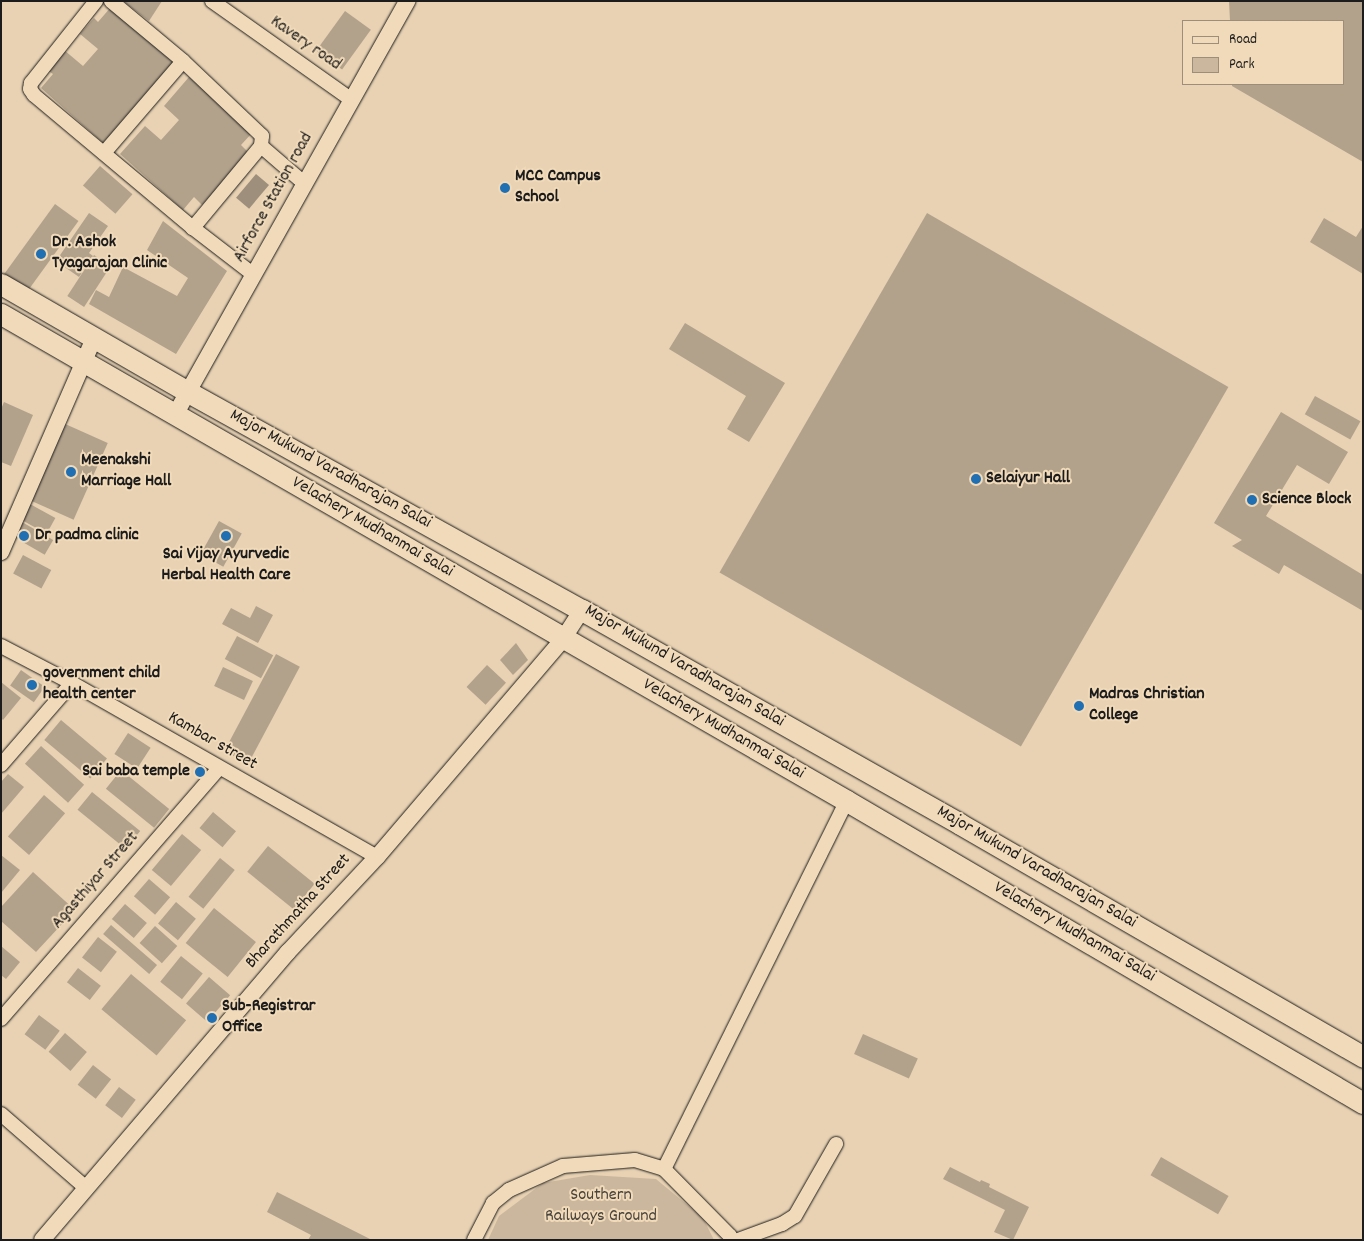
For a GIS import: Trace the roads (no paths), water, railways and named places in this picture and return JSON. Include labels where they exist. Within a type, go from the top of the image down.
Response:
[{"type":"main road","name":"Major Mukund Varadharajan Salai","points":[[1,284],[188,392],[582,610],[960,824],[1363,1057]]},
{"type":"main road","points":[[1,314],[82,360]]},
{"type":"main road","name":"Velachery Mudhanmai Salai","points":[[82,360],[847,801],[1363,1102]]},
{"type":"street","points":[[96,1],[31,83],[30,89],[34,95],[193,228],[254,275]]},
{"type":"street","points":[[111,1],[182,61],[262,136],[261,146],[193,228]]},
{"type":"street","name":"Airforce Station road","points":[[176,415],[407,1]]},
{"type":"street","name":"Kavery road","points":[[220,4],[352,100]]},
{"type":"street","points":[[104,153],[182,61]]},
{"type":"street","points":[[261,146],[305,184]]},
{"type":"street","points":[[1,552],[82,360],[94,338]]},
{"type":"street","name":"Bharathmatha Street","points":[[42,1240],[288,952],[377,857],[564,639],[582,610]]},
{"type":"street","name":"Kambar street","points":[[1,646],[72,683],[377,857]]},
{"type":"street","points":[[1,765],[72,683]]},
{"type":"street","name":"Agasthiyar Street","points":[[1,1018],[218,768]]},
{"type":"street","points":[[664,1169],[847,801]]},
{"type":"street","points":[[1,1114],[86,1188]]},
{"type":"street","points":[[738,1240],[782,1224],[796,1216],[836,1144]]},
{"type":"street","points":[[474,1240],[493,1203],[509,1190],[563,1166],[635,1160],[664,1169],[732,1240]]},
{"type":"place","name":"MCC Campus School","points":[[505,188]]},
{"type":"place","name":"Dr. Ashok Tyagarajan Clinic","points":[[41,254]]},
{"type":"place","name":"Meenakshi Marriage Hall","points":[[71,472]]},
{"type":"place","name":"Selaiyur Hall","points":[[976,479]]},
{"type":"place","name":"Science Block","points":[[1252,500]]},
{"type":"place","name":"Dr padma clinic","points":[[24,536]]},
{"type":"place","name":"Sai Vijay Ayurvedic Herbal Health Care","points":[[226,536]]},
{"type":"place","name":"government child health center","points":[[32,685]]},
{"type":"place","name":"Madras Christian College","points":[[1079,706]]},
{"type":"place","name":"Sai baba temple","points":[[200,772]]},
{"type":"place","name":"Sub-Registrar Office","points":[[212,1018]]},
{"type":"park label","name":"Southern Railways Ground","points":[[601,1207]]}]
